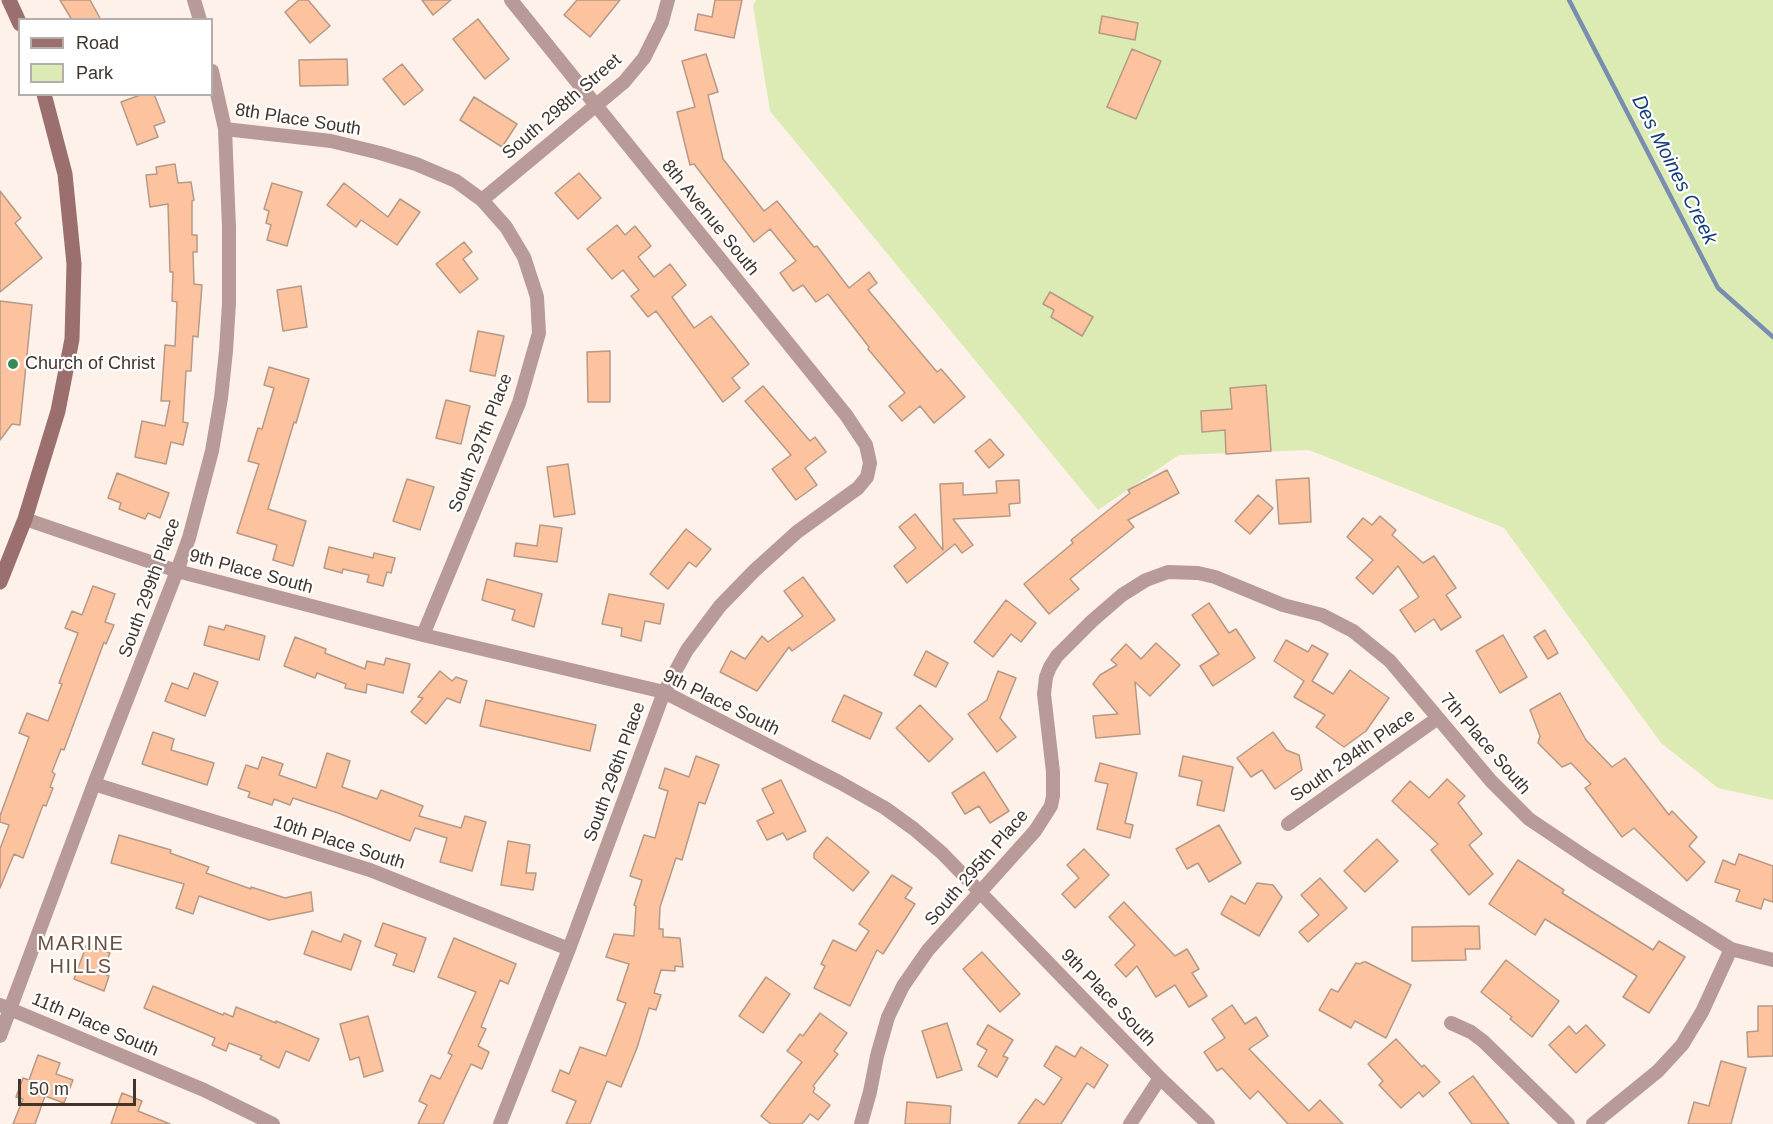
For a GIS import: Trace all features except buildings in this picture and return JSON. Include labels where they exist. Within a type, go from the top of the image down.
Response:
[{"type":"main road","points":[[9,0],[18,20]]},
{"type":"main road","points":[[0,582],[25,519],[58,411],[72,339],[74,264],[65,174],[45,96]]},
{"type":"street","points":[[194,0],[199,18]]},
{"type":"street","name":"8th Avenue South","points":[[511,0],[846,415],[866,445],[870,464]]},
{"type":"street","name":"South 298th Street","points":[[482,200],[624,82],[644,58],[662,22],[668,0]]},
{"type":"street","name":"8th Place South","points":[[213,75],[225,129],[331,141],[380,153],[416,164],[456,181],[482,200]]},
{"type":"street","name":"South 299th Place","points":[[0,1036],[5,1007],[189,538],[212,451],[225,363],[229,303],[225,129]]},
{"type":"street","name":"South 297th Place","points":[[423,635],[519,403],[539,333],[537,297],[524,257],[506,227],[482,200]]},
{"type":"street","name":"South 296th Place","points":[[500,1124],[569,949],[664,692],[687,650],[720,606],[754,571],[797,532],[858,488],[869,473],[870,464]]},
{"type":"street","name":"9th Place South","points":[[25,519],[177,571],[423,635],[664,692],[839,782],[885,808],[914,829],[942,853],[1160,1078],[1208,1124]]},
{"type":"street","name":"7th Place South","points":[[1168,572],[1198,573],[1215,577],[1282,605],[1322,615],[1366,639],[1390,661],[1491,781],[1529,819],[1731,949],[1773,960]]},
{"type":"street","name":"South 295th Place","points":[[861,1124],[888,1017],[903,986],[928,950],[1035,831],[1051,806],[1054,785],[1044,694],[1050,667],[1057,656],[1084,629],[1122,596],[1146,579],[1168,572]]},
{"type":"street","name":"South 294th Place","points":[[1288,824],[1438,718]]},
{"type":"street","name":"10th Place South","points":[[94,784],[370,870],[569,949]]},
{"type":"street","points":[[1593,1124],[1658,1071],[1682,1045],[1702,1012],[1731,949]]},
{"type":"street","name":"11th Place South","points":[[5,1007],[204,1090],[273,1124]]},
{"type":"street","points":[[1451,1023],[1471,1032],[1483,1041],[1568,1124]]},
{"type":"street","points":[[1130,1124],[1160,1078]]},
{"type":"green space","points":[[756,0],[1773,0],[1773,800],[1718,788],[1661,743],[1504,528],[1309,450],[1179,455],[1098,510],[770,111],[753,6]]},
{"type":"waterway","name":"Des Moines Creek","points":[[1569,0],[1718,288],[1773,337]]},
{"type":"place","name":"Church of Christ","points":[[13,364]]},
{"type":"district","name":"MARINE HILLS","points":[[81,956]]}]
